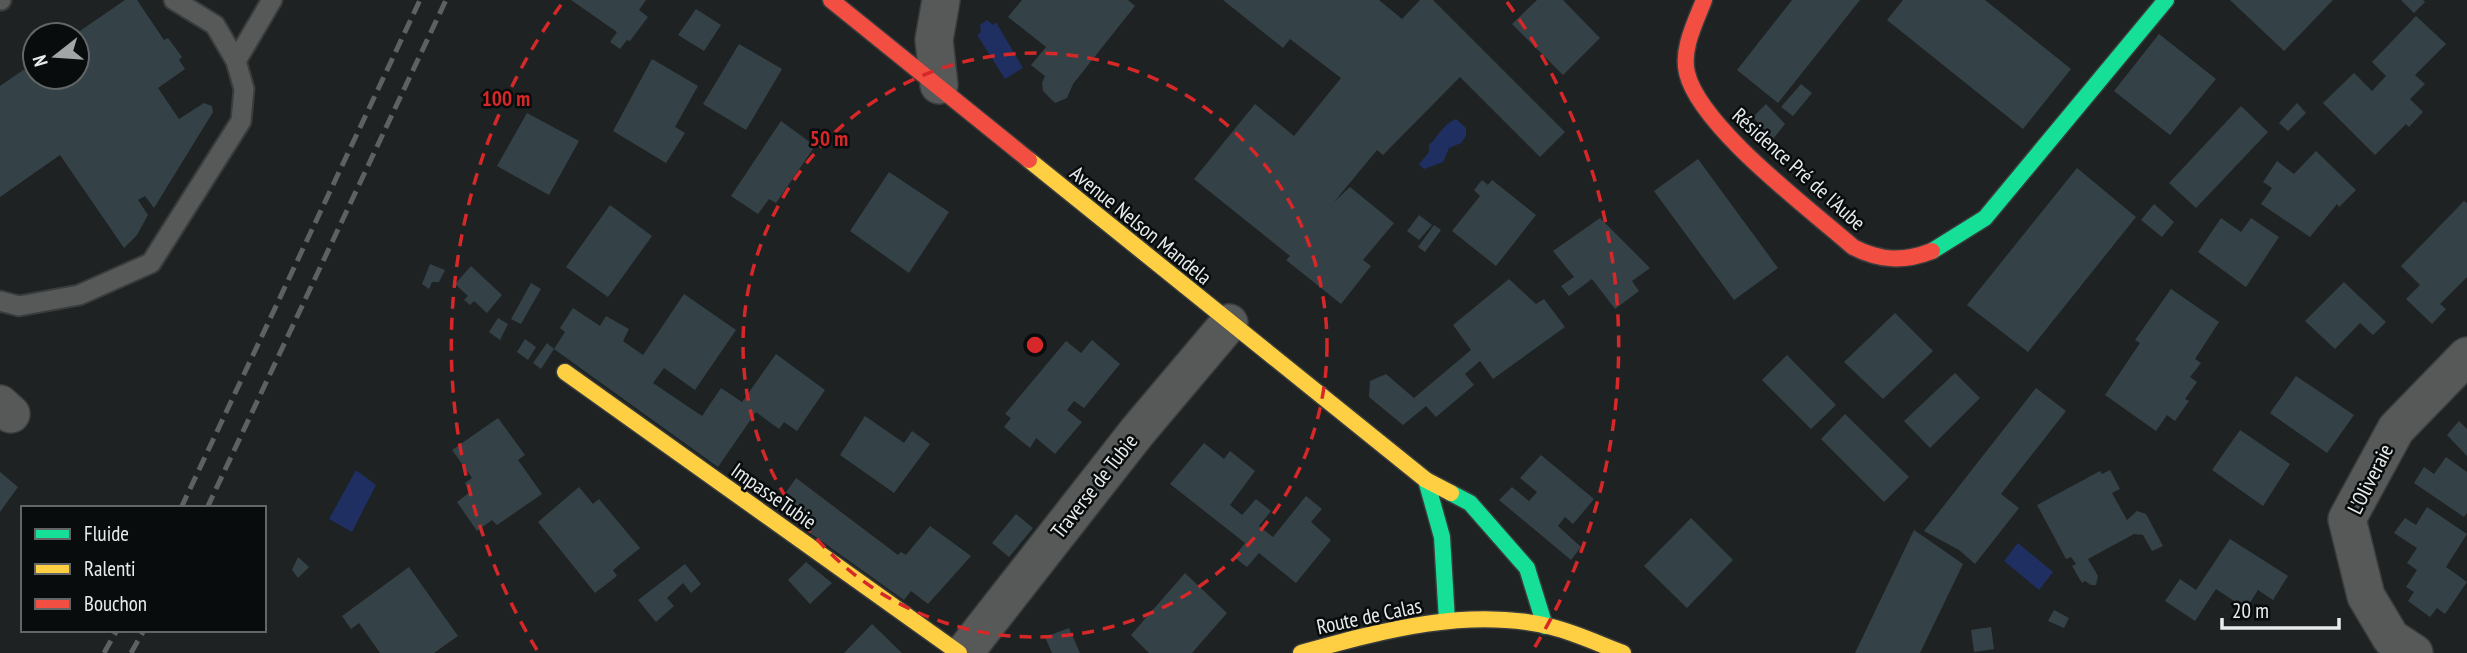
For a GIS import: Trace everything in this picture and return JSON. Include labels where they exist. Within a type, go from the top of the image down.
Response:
[{"type":"street","points":[[939,85],[934,40],[941,0]]},
{"type":"street","name":"Résidence Pré de l'Aube","points":[[1704,0],[1689,45],[1686,71],[1701,103],[1715,122],[1853,247],[1872,257],[1897,260],[1930,252],[1985,218],[2166,0]]},
{"type":"street","name":"Avenue Nelson Mandela","points":[[843,2],[939,85],[1229,323],[1426,480],[1470,503],[1527,568],[1545,625]]},
{"type":"street","name":"Traverse de Tubie","points":[[962,653],[1137,432],[1229,323]]},
{"type":"street","name":"L'Oliveraie","points":[[2414,653],[2391,638],[2366,596],[2347,519],[2396,429],[2467,356]]},
{"type":"street","name":"ImpasseTubie","points":[[565,372],[962,653]]},
{"type":"street","points":[[1426,480],[1442,537],[1447,621],[1496,620],[1545,625],[1623,653]]},
{"type":"street","name":"Route de Calas","points":[[1301,653],[1373,633],[1447,621]]},
{"type":"lane","points":[[0,301],[19,306],[79,295],[151,263],[241,121],[244,89],[236,61],[215,25],[174,0]]},
{"type":"lane","points":[[236,61],[272,0]]},
{"type":"water","points":[[987,20],[993,25],[996,22],[1023,68],[1005,79],[977,35],[981,32],[980,25]]},
{"type":"water","points":[[1456,119],[1466,128],[1466,136],[1461,143],[1449,148],[1443,162],[1424,169],[1419,164],[1429,152],[1429,145]]},
{"type":"water","points":[[356,470],[376,485],[352,532],[329,519]]},
{"type":"water","points":[[2018,543],[2053,572],[2039,590],[2004,561]]},
{"type":"building","points":[[125,0],[137,0],[164,40],[168,38],[182,57],[179,60],[185,69],[158,88],[179,119],[204,103],[212,106],[213,112],[154,208],[145,196],[138,200],[148,215],[137,235],[124,248],[60,155],[0,197],[0,86],[21,72],[21,91],[91,91],[91,23]]},
{"type":"building","points":[[571,0],[646,0],[639,10],[648,17],[630,41],[627,40],[620,49],[610,42],[617,32]]},
{"type":"building","points":[[1022,0],[1128,0],[1135,6],[1073,84],[1067,98],[1055,103],[1043,91],[1045,76],[1031,65],[1046,47],[1008,17]]},
{"type":"building","points":[[1223,0],[1379,0],[1402,19],[1420,0],[1433,0],[1565,132],[1540,157],[1460,77],[1383,155],[1377,150],[1334,202],[1350,187],[1394,223],[1363,260],[1371,266],[1341,304],[1286,260],[1290,256],[1194,179],[1255,104],[1294,136],[1341,78],[1290,39],[1283,48]]},
{"type":"building","points":[[1537,0],[1563,0],[1600,38],[1563,75],[1512,24]]},
{"type":"building","points":[[1792,0],[1860,0],[1778,103],[1737,70]]},
{"type":"building","points":[[1903,0],[1985,0],[2071,69],[2023,129],[1887,20]]},
{"type":"building","points":[[2230,0],[2333,0],[2284,51]]},
{"type":"building","points":[[2401,0],[2423,0],[2425,2],[2414,13]]},
{"type":"building","points":[[696,9],[721,25],[704,51],[678,35]]},
{"type":"building","points":[[2416,16],[2446,44],[2415,75],[2425,84],[2410,99],[2423,112],[2409,127],[2406,124],[2375,155],[2323,103],[2354,73],[2372,91],[2386,76],[2372,62]]},
{"type":"building","points":[[2159,34],[2216,79],[2170,135],[2114,91]]},
{"type":"building","points":[[739,44],[782,69],[746,130],[703,104]]},
{"type":"building","points":[[652,59],[698,86],[675,127],[685,133],[666,163],[613,131]]},
{"type":"building","points":[[1801,84],[1812,93],[1793,116],[1781,107]]},
{"type":"building","points":[[2297,103],[2306,113],[2288,131],[2279,123]]},
{"type":"building","points":[[1766,104],[1785,124],[1773,139],[1753,117]]},
{"type":"building","points":[[2241,106],[2268,132],[2196,208],[2169,183]]},
{"type":"building","points":[[527,113],[579,141],[549,195],[497,166]]},
{"type":"building","points":[[781,121],[815,146],[776,203],[769,199],[758,214],[731,196]]},
{"type":"building","points":[[2316,151],[2356,190],[2339,207],[2337,204],[2310,237],[2261,204],[2272,188],[2263,182],[2277,161],[2294,174]]},
{"type":"building","points":[[1698,159],[1778,268],[1734,300],[1654,191]]},
{"type":"building","points":[[2077,168],[2136,217],[2028,352],[1967,305]]},
{"type":"building","points":[[889,172],[949,212],[909,273],[850,231]]},
{"type":"building","points":[[1482,180],[1488,185],[1492,180],[1536,215],[1496,266],[1452,231],[1480,196],[1474,190]]},
{"type":"building","points":[[2464,201],[2467,203],[2467,277],[2440,304],[2446,309],[2432,324],[2406,299],[2420,285],[2401,266]]},
{"type":"building","points":[[2154,204],[2174,222],[2162,237],[2141,220]]},
{"type":"building","points":[[610,205],[652,236],[608,297],[566,267]]},
{"type":"building","points":[[1419,215],[1432,225],[1419,240],[1407,231]]},
{"type":"building","points":[[1600,218],[1650,268],[1632,281],[1639,291],[1615,309],[1592,279],[1569,296],[1561,286],[1574,277],[1553,251]]},
{"type":"building","points":[[2221,218],[2241,232],[2251,218],[2279,237],[2246,287],[2198,252]]},
{"type":"building","points":[[1434,225],[1441,230],[1425,252],[1418,247]]},
{"type":"building","points":[[430,264],[445,270],[439,282],[432,282],[429,289],[422,284]]},
{"type":"building","points":[[471,266],[502,295],[487,313],[474,301],[470,305],[464,300],[468,296],[455,284]]},
{"type":"building","points":[[1509,279],[1536,304],[1544,299],[1565,327],[1493,379],[1480,361],[1465,374],[1474,385],[1436,417],[1426,406],[1403,425],[1369,397],[1370,381],[1386,374],[1414,398],[1471,350],[1453,325]]},
{"type":"building","points":[[2344,282],[2386,322],[2373,335],[2360,323],[2335,349],[2305,321]]},
{"type":"building","points":[[531,283],[541,289],[521,324],[511,319]]},
{"type":"building","points":[[2171,289],[2219,322],[2195,359],[2201,363],[2190,377],[2197,382],[2185,399],[2189,401],[2175,421],[2167,415],[2156,431],[2105,395],[2140,343],[2135,340]]},
{"type":"building","points":[[684,294],[736,330],[695,390],[664,368],[653,383],[702,416],[721,388],[742,402],[776,354],[825,390],[797,431],[784,422],[779,429],[756,412],[718,467],[554,349],[565,332],[560,328],[573,308],[600,326],[606,316],[629,329],[623,341],[643,355]]},
{"type":"building","points":[[1895,313],[1933,351],[1883,399],[1844,362]]},
{"type":"building","points":[[498,318],[508,324],[500,340],[489,332]]},
{"type":"building","points":[[525,339],[536,347],[528,360],[517,352]]},
{"type":"building","points":[[1092,340],[1120,364],[1084,408],[1074,401],[1067,410],[1082,422],[1055,454],[1036,438],[1030,448],[1004,427],[1011,418],[1005,414],[1066,341],[1081,353]]},
{"type":"building","points":[[547,343],[554,349],[541,369],[533,363]]},
{"type":"building","points":[[1787,355],[1836,405],[1811,429],[1762,380]]},
{"type":"building","points":[[1955,373],[1980,398],[1930,448],[1904,421]]},
{"type":"building","points":[[2296,376],[2354,415],[2327,453],[2270,413]]},
{"type":"building","points":[[2036,388],[2066,411],[2001,494],[2019,508],[1975,564],[1959,550],[1924,531]]},
{"type":"building","points":[[1845,414],[1909,477],[1884,502],[1821,439]]},
{"type":"building","points":[[865,416],[904,443],[912,431],[930,444],[894,493],[840,455]]},
{"type":"building","points":[[498,418],[525,455],[518,460],[542,494],[497,525],[492,520],[477,531],[457,502],[470,492],[465,483],[472,478],[452,450]]},
{"type":"building","points":[[2459,421],[2467,429],[2467,456],[2447,435]]},
{"type":"building","points":[[2240,430],[2290,464],[2263,506],[2212,470]]},
{"type":"building","points":[[1204,443],[1224,459],[1230,451],[1255,471],[1230,505],[1242,515],[1256,499],[1271,511],[1259,526],[1273,537],[1306,496],[1322,509],[1311,522],[1331,540],[1296,583],[1259,553],[1247,567],[1234,557],[1245,543],[1170,484]]},
{"type":"building","points":[[1541,455],[1594,499],[1573,524],[1565,517],[1558,526],[1581,547],[1571,560],[1499,500],[1512,487],[1529,501],[1537,492],[1520,478]]},
{"type":"building","points":[[2446,457],[2467,472],[2467,513],[2464,517],[2414,483],[2424,467],[2434,474]]},
{"type":"building","points":[[2110,470],[2120,489],[2112,493],[2127,520],[2137,511],[2146,514],[2163,546],[2152,551],[2143,535],[2134,534],[2088,559],[2098,576],[2096,585],[2091,585],[2085,581],[2082,583],[2072,566],[2076,564],[2071,557],[2066,559],[2037,505],[2100,471],[2102,474]]},
{"type":"building","points":[[0,472],[18,487],[0,512]]},
{"type":"building","points":[[796,478],[898,555],[901,552],[906,555],[930,526],[971,556],[928,604],[911,591],[904,600],[775,508]]},
{"type":"building","points":[[579,487],[593,504],[599,499],[640,548],[613,570],[617,576],[595,593],[538,522]]},
{"type":"building","points":[[2427,507],[2467,534],[2446,567],[2467,582],[2445,614],[2437,608],[2430,617],[2408,601],[2414,592],[2406,587],[2417,570],[2407,563],[2417,548],[2394,533],[2405,518],[2416,525]]},
{"type":"building","points":[[1016,514],[1033,528],[1009,557],[992,543]]},
{"type":"building","points":[[1691,518],[1733,560],[1687,608],[1644,566]]},
{"type":"building","points":[[1914,530],[1963,564],[1920,653],[1855,653]]},
{"type":"building","points":[[2230,539],[2288,576],[2273,600],[2258,590],[2246,609],[2216,589],[2195,621],[2165,601],[2180,579],[2196,590]]},
{"type":"building","points":[[298,557],[309,567],[298,578],[292,570]]},
{"type":"building","points":[[806,562],[832,583],[810,604],[788,580]]},
{"type":"building","points":[[685,564],[701,584],[691,593],[683,583],[667,598],[674,606],[656,622],[638,600]]},
{"type":"building","points":[[409,567],[458,636],[434,653],[380,653],[359,623],[351,629],[342,616]]},
{"type":"building","points":[[1185,573],[1227,613],[1192,653],[1149,653],[1131,635]]},
{"type":"building","points":[[2054,610],[2069,618],[2064,628],[2048,621]]},
{"type":"building","points":[[872,624],[902,653],[844,653]]},
{"type":"building","points":[[1991,627],[1994,649],[1974,652],[1971,630]]},
{"type":"building","points":[[1069,628],[1080,653],[1052,653],[1045,637]]},
{"type":"railway","points":[[182,506],[420,0]]},
{"type":"railway","points":[[208,506],[446,0]]},
{"type":"railway","points":[[104,653],[116,632]]},
{"type":"railway","points":[[131,653],[143,632]]},
{"type":"traffic: fast","points":[[1932,251],[1985,218],[2166,0]]},
{"type":"traffic: fast","points":[[1426,480],[1442,537],[1447,621]]},
{"type":"traffic: fast","points":[[1451,493],[1470,503],[1527,568],[1545,626]]},
{"type":"traffic: slow","points":[[1029,160],[1426,480],[1451,493]]},
{"type":"traffic: slow","points":[[565,372],[959,653]]},
{"type":"traffic: slow","points":[[1301,653],[1425,624],[1489,619],[1552,627],[1623,653]]},
{"type":"traffic: jam","points":[[831,0],[1029,160]]},
{"type":"traffic: jam","points":[[1704,0],[1688,45],[1686,64],[1696,94],[1712,118],[1759,166],[1853,247],[1873,255],[1892,258],[1912,257],[1932,251]]}]
